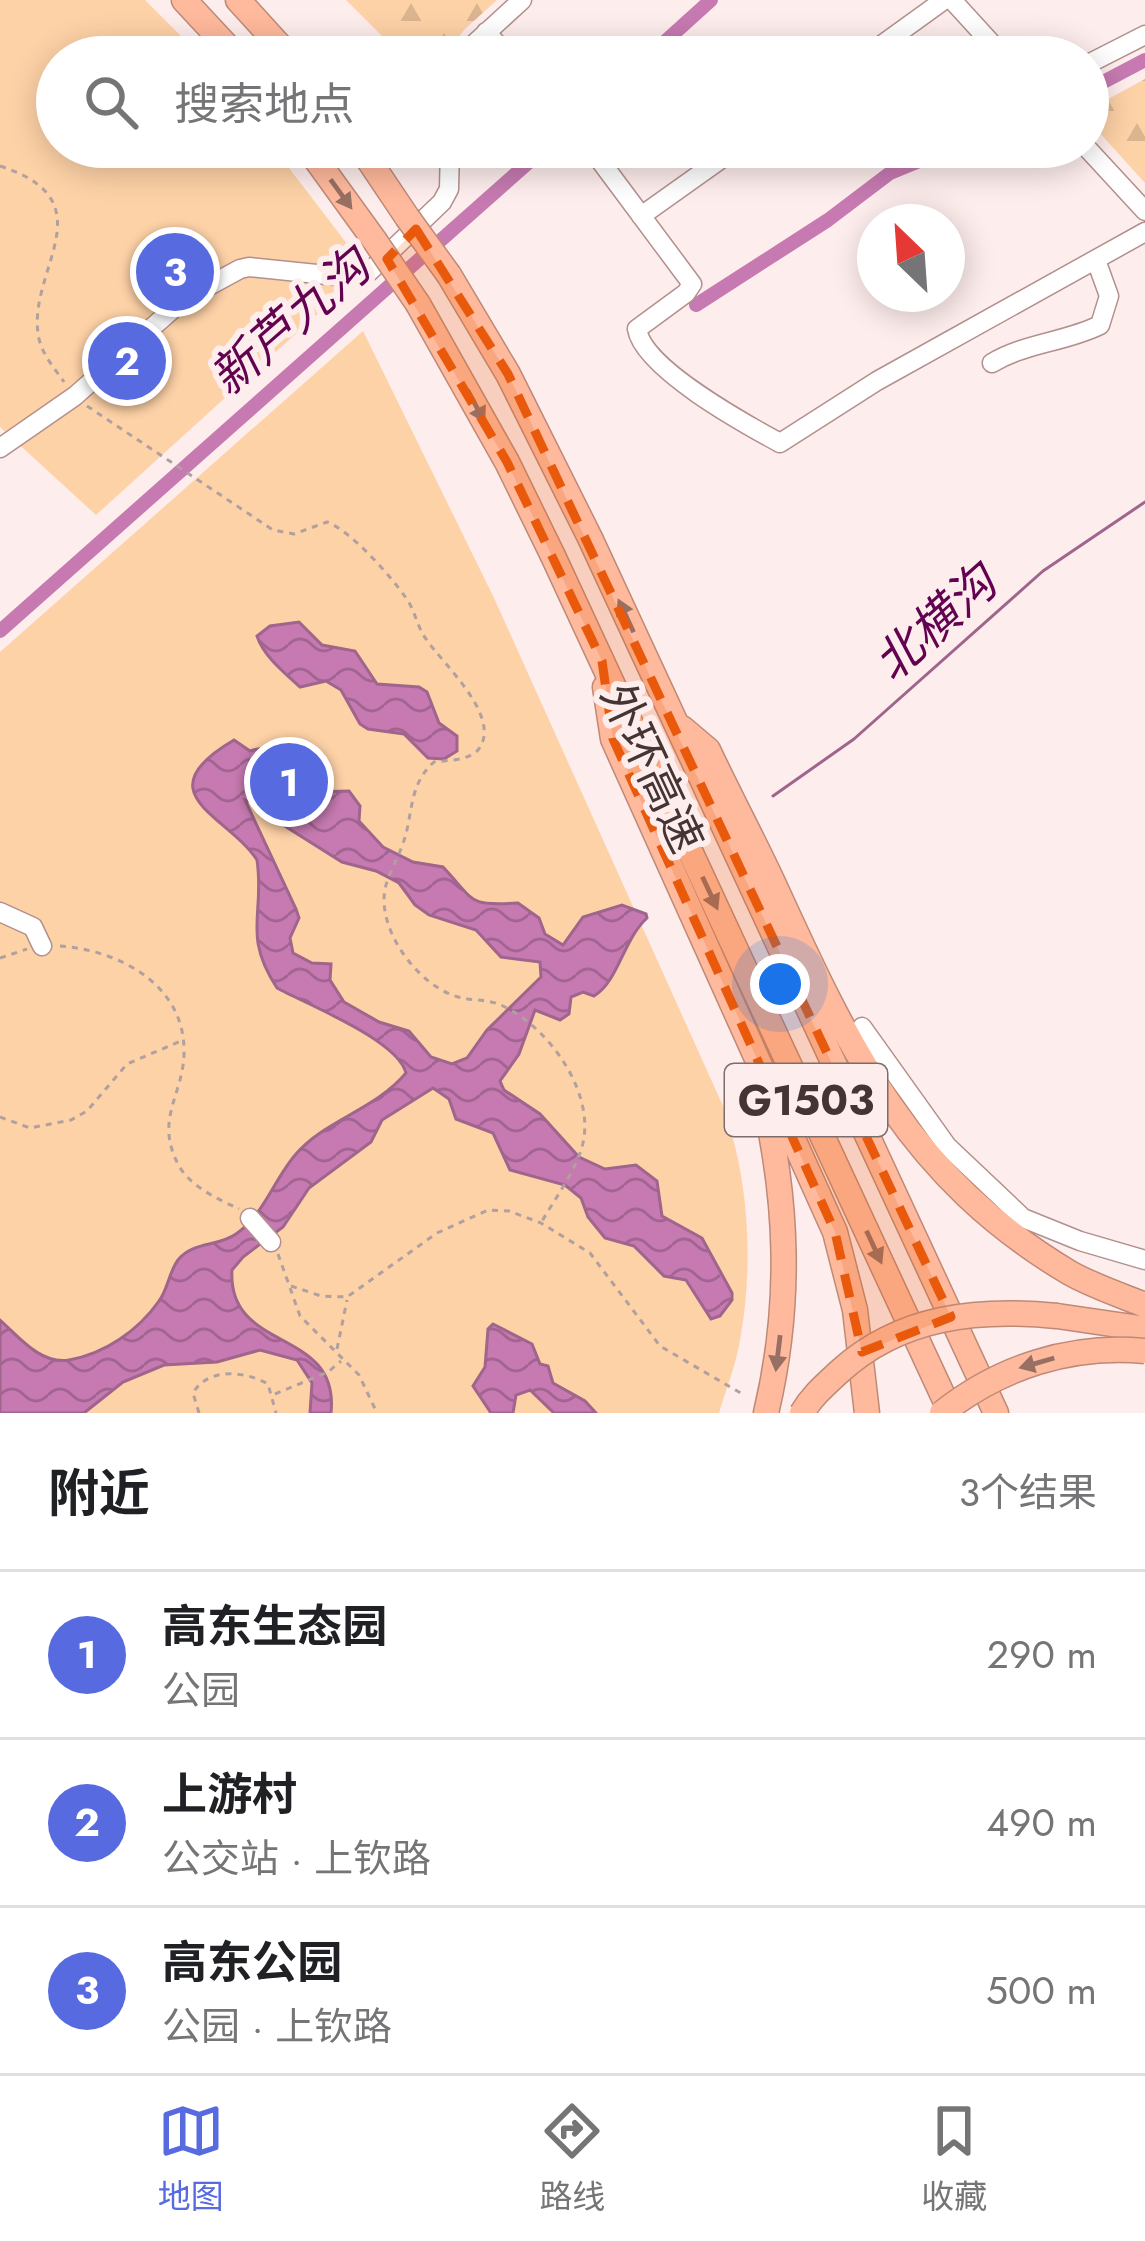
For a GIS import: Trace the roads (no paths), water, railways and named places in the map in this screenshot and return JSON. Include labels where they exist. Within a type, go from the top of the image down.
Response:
[{"type":"highway","points":[[184,0],[217,36]]},
{"type":"highway","points":[[238,0],[271,36]]},
{"type":"highway","name":"外环高速","points":[[322,168],[418,304],[507,463],[947,1413]]},
{"type":"highway","name":"外环高速","points":[[374,168],[449,275],[508,374],[996,1413]]},
{"type":"highway","points":[[602,661],[613,739],[818,1188],[840,1250],[855,1310],[867,1413]]},
{"type":"highway","points":[[675,723],[708,750],[861,1063],[913,1140],[971,1201],[1073,1275],[1145,1305]]},
{"type":"highway","points":[[764,1071],[761,1088],[782,1188],[785,1238],[776,1371],[766,1413]]},
{"type":"highway","points":[[802,1413],[810,1399],[860,1353],[910,1327],[1004,1310],[1145,1329]]},
{"type":"highway","points":[[947,1413],[993,1378],[1028,1364],[1094,1352],[1145,1352]]},
{"type":"street","points":[[482,36],[522,0]]},
{"type":"street","points":[[896,36],[948,0],[983,36]]},
{"type":"street","points":[[486,32],[490,36]]},
{"type":"street","points":[[1109,53],[1145,35]]},
{"type":"street","points":[[0,448],[75,396],[183,300],[239,269],[346,277],[380,266],[442,202],[449,189],[450,168]]},
{"type":"street","points":[[606,168],[692,284],[637,329],[638,338],[656,362],[780,443],[877,381],[1145,232]]},
{"type":"street","points":[[641,216],[708,168]]},
{"type":"street","points":[[1105,168],[1145,212]]},
{"type":"street","points":[[992,363],[1009,353],[1077,337],[1100,325],[1108,296],[1096,260]]},
{"type":"street","points":[[0,913],[33,927],[42,946]]},
{"type":"street","points":[[862,1027],[947,1146],[1023,1217],[1079,1241],[1145,1260]]},
{"type":"street","points":[[250,1218],[271,1242]]},
{"type":"water","points":[[299,622],[322,645],[355,651],[377,684],[419,687],[427,692],[439,723],[457,736],[457,751],[444,759],[428,758],[404,734],[360,724],[341,690],[326,681],[300,687],[270,658],[257,636],[270,626]]},
{"type":"water","points":[[234,740],[250,751],[285,751],[309,792],[349,791],[360,806],[359,821],[383,847],[413,862],[443,867],[468,895],[481,902],[518,903],[539,918],[545,934],[563,945],[583,917],[622,905],[646,914],[602,990],[594,996],[583,992],[571,997],[569,1014],[560,1020],[535,1010],[519,1054],[500,1081],[504,1090],[540,1114],[579,1157],[605,1169],[636,1165],[657,1181],[662,1216],[702,1238],[732,1293],[720,1316],[711,1319],[686,1280],[664,1276],[634,1246],[605,1238],[588,1217],[581,1198],[565,1185],[510,1170],[493,1133],[456,1119],[449,1099],[433,1088],[382,1120],[371,1142],[309,1188],[283,1227],[232,1270],[235,1297],[247,1316],[319,1366],[329,1385],[331,1413],[310,1413],[312,1383],[297,1360],[260,1350],[217,1362],[164,1365],[123,1382],[84,1413],[0,1413],[0,1320],[31,1348],[59,1360],[82,1357],[119,1339],[159,1301],[184,1254],[229,1238],[246,1226],[308,1142],[380,1096],[406,1073],[387,1048],[370,1036],[277,988],[257,938],[257,860],[200,803],[193,790],[195,775],[207,759]],"holes":[[[245,800],[263,804],[275,820],[342,862],[399,883],[429,915],[476,930],[501,957],[540,962],[541,977],[487,1030],[467,1058],[452,1064],[431,1057],[409,1031],[379,1022],[344,1002],[330,980],[331,964],[312,963],[293,953],[290,938],[299,918]]]},
{"type":"water","points":[[493,1324],[532,1344],[540,1364],[548,1366],[553,1383],[596,1413],[554,1413],[530,1390],[516,1395],[513,1413],[491,1413],[473,1386],[485,1367],[488,1329]]},
{"type":"waterway","name":"新芦九沟","points":[[671,36],[711,0]]},
{"type":"waterway","points":[[1109,79],[1145,60]]},
{"type":"waterway","name":"新芦九沟","points":[[0,631],[522,168]]},
{"type":"waterway","points":[[696,305],[902,168]]},
{"type":"waterway","name":"北横沟","points":[[773,796],[854,739],[1043,571],[1145,502]]},
{"type":"place","name":"高东公园","points":[[175,272]]},
{"type":"place","name":"上游村","points":[[127,361]]},
{"type":"place","name":"高东生态园","points":[[289,782]]}]
